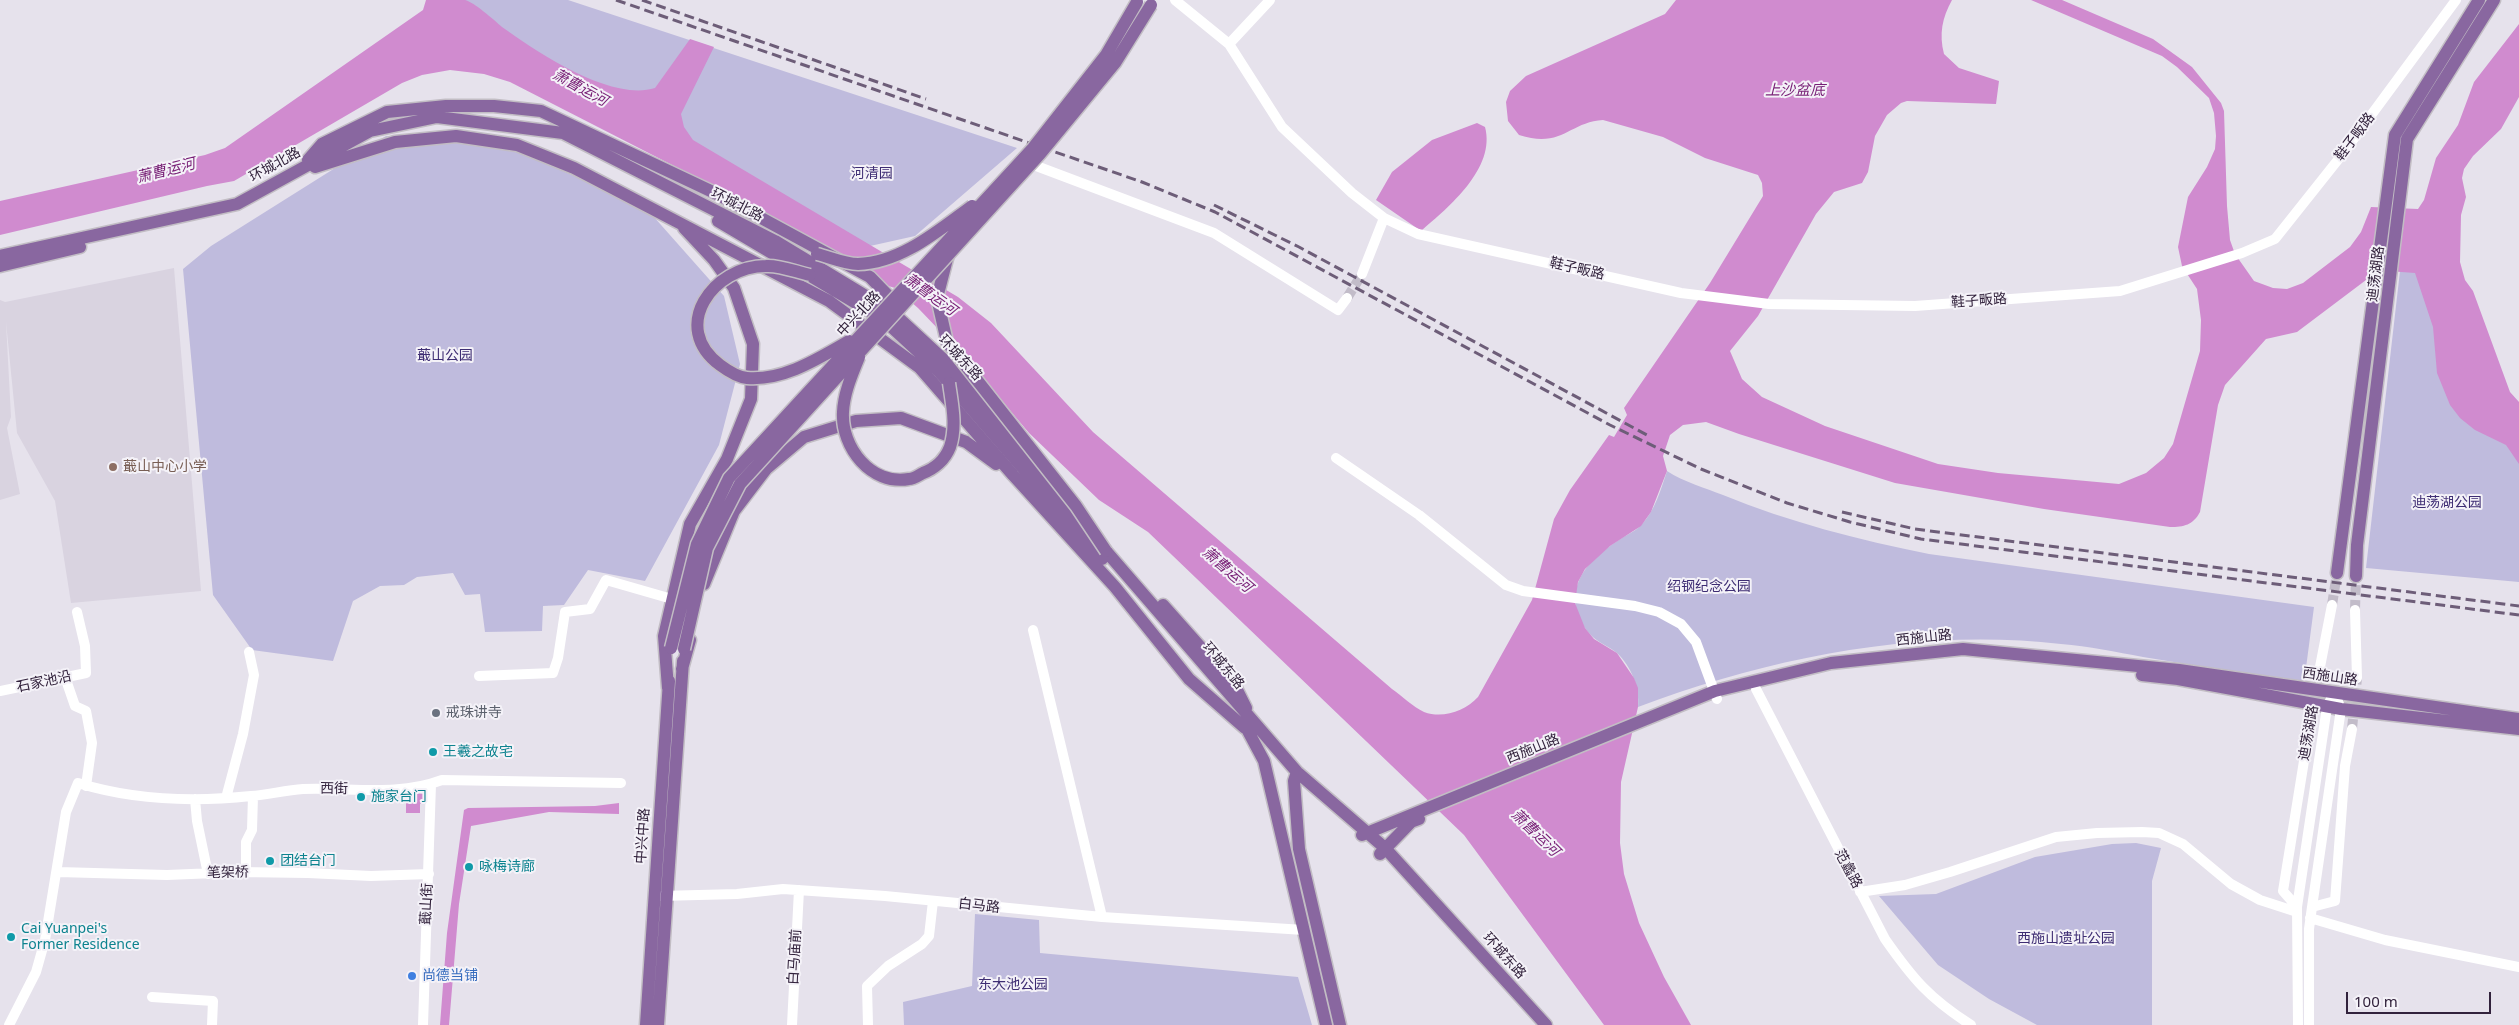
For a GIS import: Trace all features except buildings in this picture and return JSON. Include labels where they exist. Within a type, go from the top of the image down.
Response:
[{"type":"main road","name":"迪荡湖路","points":[[2337,573],[2395,135],[2479,0]]},
{"type":"main road","name":"迪荡湖路","points":[[2356,576],[2359,535],[2408,139],[2494,0]]},
{"type":"main road","name":"中兴北路","points":[[677,649],[697,544],[729,478],[1033,148],[1106,55],[1138,1]]},
{"type":"main road","name":"中兴北路","points":[[677,649],[707,548],[740,484],[1031,164],[1115,63],[1152,2]]},
{"type":"main road","points":[[304,168],[322,144],[387,112],[446,106],[494,106],[541,112],[715,192],[870,277],[1054,470],[1099,533],[1235,686],[1249,728],[1264,761],[1326,1025]]},
{"type":"main road","name":"环城北路","points":[[0,256],[237,204],[370,131],[438,117],[563,133],[772,245],[887,316]]},
{"type":"main road","points":[[563,133],[670,180],[817,254],[857,264],[882,260],[924,241],[996,188]]},
{"type":"main road","points":[[304,168],[395,142],[465,138],[517,145],[574,168],[829,301],[920,368],[1012,475],[1115,587],[1189,679],[1249,728]]},
{"type":"main road","name":"环城北路","points":[[0,266],[239,209],[304,168]]},
{"type":"main road","points":[[668,688],[664,636],[690,524],[727,459],[751,399],[753,344],[734,288],[714,260],[675,219]]},
{"type":"main road","name":"环城北路","points":[[772,245],[810,275],[887,316]]},
{"type":"main road","points":[[948,256],[937,298],[947,342],[1076,506],[1106,551]]},
{"type":"main road","points":[[810,275],[767,266],[745,268],[727,276],[708,292],[701,305],[697,324],[699,340],[711,358],[729,372],[747,378],[777,375],[804,366],[860,335]]},
{"type":"main road","name":"环城东路","points":[[887,316],[950,383],[1208,677]]},
{"type":"main road","name":"环城东路","points":[[887,316],[944,360],[1106,551],[1249,728],[1295,776],[1382,851],[1546,1025]]},
{"type":"main road","points":[[863,349],[846,390],[843,413],[846,434],[858,461],[883,477],[909,480],[935,468],[949,449],[955,426],[950,383]]},
{"type":"main road","points":[[682,669],[706,574],[734,511],[766,469],[804,437],[856,421],[901,418],[966,442],[1012,475]]},
{"type":"main road","name":"中兴中路","points":[[646,1025],[682,669],[677,649]]},
{"type":"main road","name":"中兴中路","points":[[658,1025],[660,896],[668,688],[677,649]]},
{"type":"main road","name":"西施山路","points":[[1363,834],[1410,819],[1711,697],[1831,663],[1963,649],[2179,670],[2519,719]]},
{"type":"main road","name":"西施山路","points":[[1711,697],[1756,689],[1832,669],[1963,655],[2178,679],[2341,710],[2519,729]]},
{"type":"main road","points":[[1295,776],[1299,849],[1340,1025]]},
{"type":"main road","name":"西施山路","points":[[1382,851],[1410,819]]},
{"type":"main road","name":"环城东路","points":[[1382,851],[1535,1025]]},
{"type":"street","name":"鞋子畈路","points":[[1175,0],[1228,44],[1282,127],[1352,193],[1384,218],[1418,234],[1681,292],[1770,304],[1915,306],[2120,291],[2242,253],[2275,239],[2341,156],[2456,0]]},
{"type":"street","points":[[1228,44],[1270,0]]},
{"type":"street","points":[[1031,164],[1214,233],[1338,310],[1347,298]]},
{"type":"street","points":[[1362,274],[1384,218]]},
{"type":"street","points":[[1336,458],[1419,515],[1506,585],[1523,591],[1635,606],[1659,612],[1681,624],[1696,642],[1711,697]]},
{"type":"street","points":[[478,676],[553,673],[558,658],[565,612],[590,609],[606,580],[672,598]]},
{"type":"street","points":[[2319,672],[2332,605]]},
{"type":"street","points":[[2354,610],[2357,678]]},
{"type":"street","name":"石家池沿","points":[[0,691],[86,673],[85,646],[77,612]]},
{"type":"street","points":[[1033,630],[1102,917]]},
{"type":"street","points":[[226,798],[243,734],[254,674],[249,652]]},
{"type":"street","points":[[9,1025],[36,972],[45,940],[58,872],[66,812],[82,784],[92,743],[86,711],[75,706],[65,678]]},
{"type":"street","name":"范蠡路","points":[[1756,689],[1885,939],[1911,976],[1941,1005],[1972,1025]]},
{"type":"street","name":"迪荡湖路","points":[[2298,1025],[2297,909],[2327,707],[2334,692]]},
{"type":"street","name":"迪荡湖路","points":[[2309,1025],[2308,929],[2341,710],[2334,692]]},
{"type":"street","points":[[2311,912],[2335,901],[2345,766],[2352,729]]},
{"type":"street","name":"迪荡湖路","points":[[2297,909],[2283,892],[2308,730]]},
{"type":"street","name":"西街","points":[[82,784],[109,792],[195,799],[253,796],[266,792],[303,789],[393,790],[448,780],[620,783]]},
{"type":"street","name":"蕺山街","points":[[423,1025],[431,784]]},
{"type":"street","points":[[246,873],[246,842],[252,830],[253,796]]},
{"type":"street","points":[[195,799],[197,821],[208,874]]},
{"type":"street","points":[[1860,892],[1905,885],[1932,878],[2056,837],[2098,833],[2142,832],[2159,833],[2183,844],[2231,884],[2260,900],[2297,909]]},
{"type":"street","name":"笔架桥","points":[[58,872],[167,875],[246,873],[371,876],[429,874]]},
{"type":"street","name":"白马路","points":[[660,896],[798,890],[1102,917],[1304,930]]},
{"type":"street","name":"白马庙前","points":[[792,1025],[798,890]]},
{"type":"street","points":[[868,1025],[867,986],[888,966],[922,944],[929,936],[933,901]]},
{"type":"street","points":[[2311,912],[2385,940],[2519,967]]},
{"type":"street","points":[[152,997],[213,1001],[212,1025]]},
{"type":"shaded area","name":"蕺山中心小学","points":[[174,268],[201,591],[71,603],[55,501],[17,433],[6,322],[11,417],[7,428],[20,494],[0,500],[0,300],[5,302]]},
{"type":"green space","name":"河清园","points":[[451,0],[568,0],[1017,148],[915,236],[861,248]]},
{"type":"green space","name":"蕺山公园","points":[[386,136],[493,140],[646,208],[724,296],[740,364],[719,445],[645,581],[588,570],[564,605],[543,606],[542,631],[485,632],[480,594],[465,595],[453,573],[417,577],[404,585],[380,586],[353,601],[333,661],[252,650],[213,595],[183,269],[211,246]]},
{"type":"green space","name":"迪荡湖公园","points":[[2400,271],[2427,272],[2519,441],[2519,582],[2366,568]]},
{"type":"green space","name":"绍钢纪念公园","points":[[1667,471],[1680,478],[1773,514],[1903,549],[2314,607],[2304,683],[2082,646],[2007,640],[1953,640],[1846,651],[1793,661],[1689,689],[1638,707],[1638,692],[1634,678],[1626,664],[1617,653],[1597,640],[1585,628],[1575,604],[1575,597],[1578,582],[1593,560],[1607,548],[1637,529],[1646,519],[1657,500]]},
{"type":"green space","name":"西施山遗址公园","points":[[2136,843],[2161,848],[2152,881],[2152,1025],[2037,1025],[1989,999],[1938,965],[1879,896],[1936,894],[2035,857],[2112,844]]},
{"type":"green space","name":"东大池公园","points":[[975,914],[1039,920],[1040,953],[1298,977],[1312,1025],[904,1025],[903,1002],[972,986]]},
{"type":"water","points":[[426,0],[469,1],[502,27],[554,61],[596,81],[617,88],[637,90],[655,88],[690,39],[714,47],[681,114],[684,127],[693,140],[958,297],[991,323],[1093,432],[1392,689],[1416,707],[1431,714],[1439,715],[1460,710],[1478,697],[1532,600],[1554,519],[1570,490],[1609,435],[1614,437],[1627,415],[1624,408],[1710,283],[1763,196],[1762,183],[1758,175],[1705,158],[1663,137],[1603,120],[1582,125],[1556,137],[1534,138],[1519,135],[1508,121],[1506,102],[1510,91],[1526,76],[1665,14],[1676,0],[1952,0],[1942,26],[1944,54],[1959,68],[1999,81],[1996,104],[1907,101],[1901,103],[1887,115],[1875,136],[1868,172],[1862,183],[1834,192],[1816,214],[1758,316],[1730,351],[1742,379],[1762,397],[1825,426],[1938,464],[1998,473],[2119,484],[2146,473],[2164,458],[2173,444],[2200,351],[2201,320],[2197,289],[2182,266],[2178,247],[2188,197],[2207,167],[2215,149],[2214,113],[2209,98],[2177,67],[2162,56],[2031,0],[2062,0],[2153,39],[2192,67],[2221,103],[2224,111],[2227,206],[2230,240],[2235,254],[2254,281],[2273,288],[2287,289],[2303,283],[2350,247],[2361,232],[2371,207],[2418,209],[2424,200],[2436,158],[2458,125],[2474,82],[2519,24],[2519,97],[2501,129],[2473,156],[2464,169],[2462,178],[2466,197],[2461,215],[2460,262],[2465,280],[2473,291],[2510,392],[2519,402],[2519,464],[2506,445],[2475,430],[2460,418],[2450,405],[2437,373],[2433,327],[2415,273],[2388,271],[2374,274],[2297,332],[2266,339],[2225,385],[2218,405],[2200,512],[2194,520],[2184,526],[2170,527],[2044,509],[1895,483],[1706,422],[1683,425],[1670,435],[1663,456],[1667,471],[1651,512],[1641,526],[1610,546],[1585,569],[1578,582],[1575,603],[1585,628],[1594,639],[1617,653],[1634,678],[1638,688],[1638,707],[1621,782],[1620,843],[1624,874],[1639,923],[1664,977],[1691,1025],[1604,1025],[1464,835],[1148,532],[1099,500],[1029,433],[966,358],[918,308],[895,288],[865,279],[719,189],[510,82],[484,74],[450,70],[422,75],[402,83],[234,181],[0,235],[0,201],[205,155],[225,148],[423,10]]},
{"type":"water","points":[[1477,123],[1485,127],[1487,142],[1484,157],[1477,172],[1456,198],[1421,231],[1376,200],[1392,172],[1432,140]]},
{"type":"water","points":[[406,793],[426,794],[426,804],[420,804],[420,813],[406,813]]},
{"type":"water","points":[[619,803],[619,814],[549,812],[471,826],[459,904],[449,1025],[440,1025],[447,933],[464,810],[468,808],[595,806]]},
{"type":"tunnel","points":[[1347,298],[1362,274]]},
{"type":"tunnel","points":[[2332,605],[2337,573]]},
{"type":"tunnel","points":[[2355,610],[2356,576]]},
{"type":"tunnel","points":[[2309,730],[2319,672]]},
{"type":"tunnel","points":[[2352,729],[2357,678]]},
{"type":"railway","points":[[616,0],[1142,182],[1215,212],[1610,425],[1701,469],[1787,503],[1850,522],[1921,539],[2519,615]]},
{"type":"railway","points":[[642,0],[926,99]]},
{"type":"railway","points":[[1214,205],[1299,247],[1647,435]]},
{"type":"railway","points":[[1842,512],[1915,529],[2519,606]]},
{"type":"place","name":"蕺山中心小学","points":[[113,467]]},
{"type":"place","name":"戒珠讲寺","points":[[436,713]]},
{"type":"place","name":"王羲之故宅","points":[[433,752]]},
{"type":"place","name":"施家台门","points":[[361,797]]},
{"type":"place","name":"团结台门","points":[[270,861]]},
{"type":"place","name":"咏梅诗廊","points":[[469,867]]},
{"type":"place","name":"Cai Yuanpei's Former Residence","points":[[11,937]]},
{"type":"place","name":"尚德当铺","points":[[412,976]]},
{"type":"water label","name":"萧曹运河","points":[[580,88]]},
{"type":"water label","name":"上沙盆底","points":[[1795,91]]},
{"type":"water label","name":"萧曹运河","points":[[166,171]]},
{"type":"water label","name":"萧曹运河","points":[[930,295]]},
{"type":"water label","name":"萧曹运河","points":[[1227,570]]},
{"type":"water label","name":"萧曹运河","points":[[1535,833]]}]
